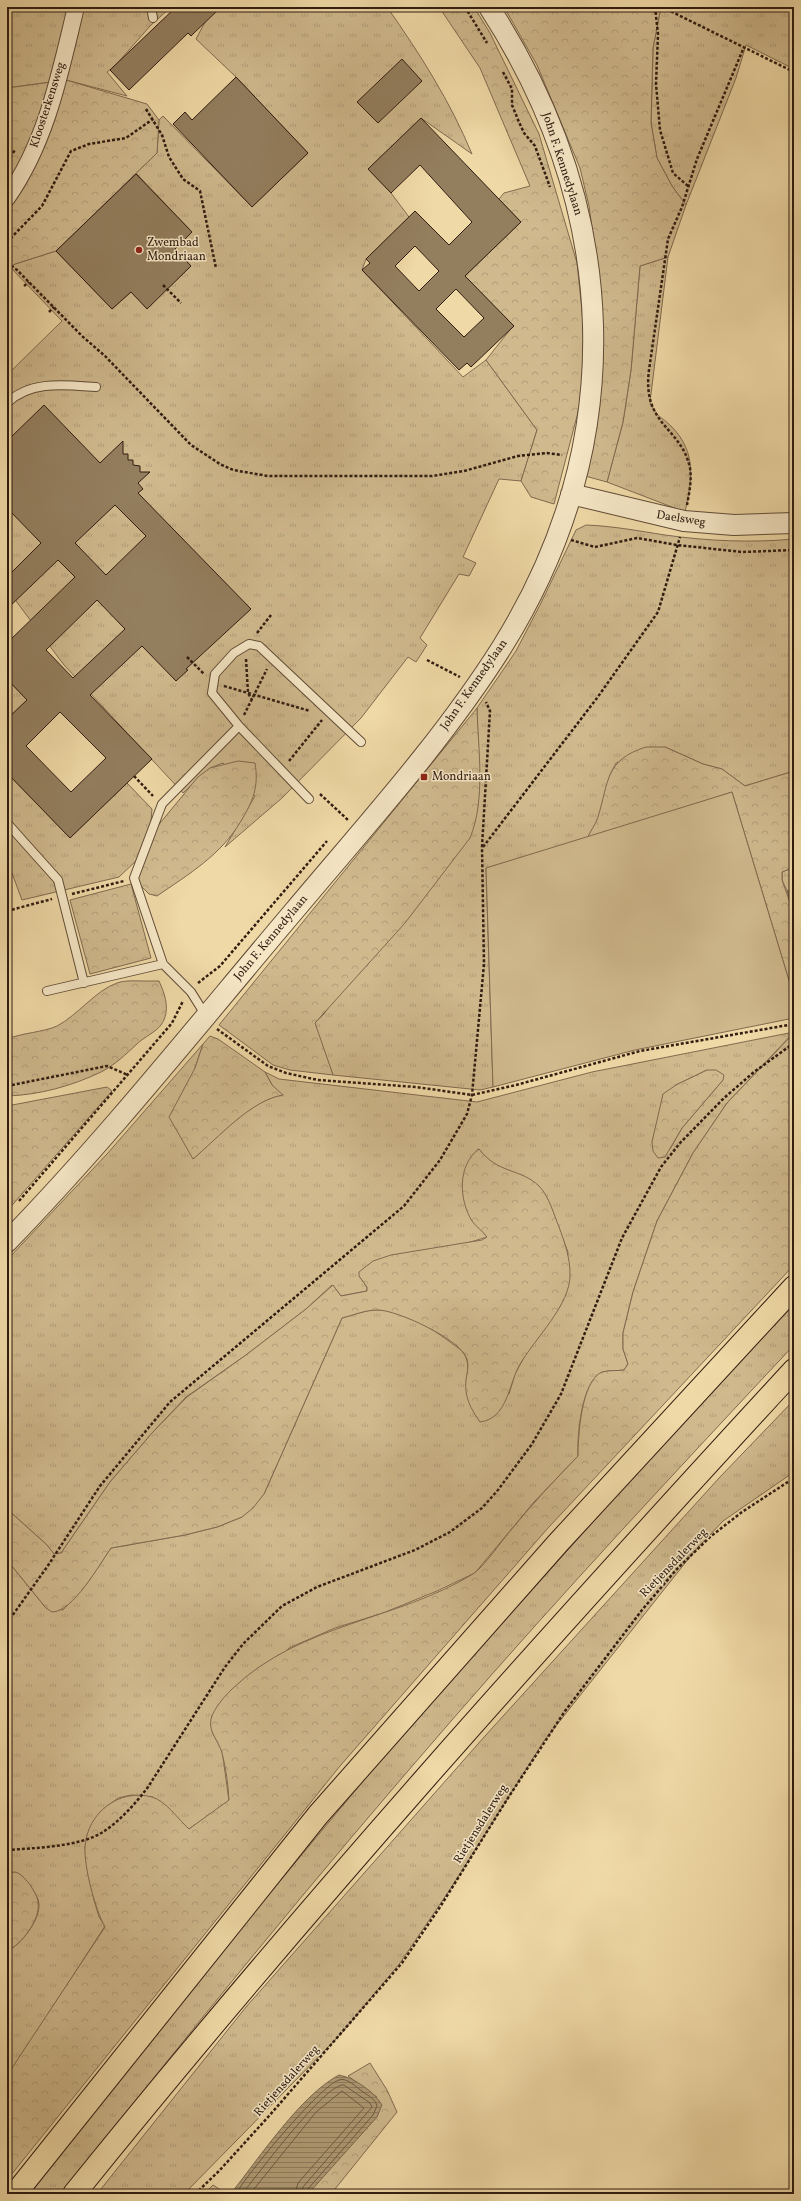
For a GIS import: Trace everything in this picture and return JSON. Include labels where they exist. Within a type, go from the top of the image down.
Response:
[{"type":"highway","points":[[15,2194],[318,1815],[558,1543],[794,1288]]},
{"type":"highway","points":[[74,2194],[156,2093],[466,1731],[597,1583],[794,1370]]},
{"type":"street","name":"Kloosterkensweg","points":[[7,198],[21,178],[40,136],[58,84],[76,7]]},
{"type":"street","name":"John F. Kennedylaan","points":[[7,1242],[52,1194],[206,1016],[354,825],[416,766],[468,682],[503,645],[529,598],[558,535],[571,494],[585,433],[593,374],[594,324],[587,252],[576,200],[556,139],[520,60],[489,7]]},
{"type":"street","name":"Daelsweg","points":[[571,494],[684,521],[740,525],[794,523]]},
{"type":"lane","points":[[151,7],[153,18]]},
{"type":"lane","points":[[7,403],[16,394],[53,384],[96,388]]},
{"type":"lane","points":[[309,799],[239,726],[212,693],[215,674],[234,653],[249,644],[259,646],[327,714],[361,742]]},
{"type":"lane","points":[[206,1016],[190,992],[163,964],[134,878],[162,804],[239,726]]},
{"type":"lane","points":[[7,823],[58,880],[84,982]]},
{"type":"lane","points":[[46,991],[163,964]]},
{"type":"path","points":[[465,7],[491,50]]},
{"type":"path","points":[[655,7],[658,34],[656,84],[660,130],[673,173],[688,186]]},
{"type":"path","points":[[662,7],[794,72]]},
{"type":"path","points":[[482,848],[597,698],[658,612],[684,521],[691,477],[688,462],[679,445],[651,406],[647,386],[664,253],[688,186],[744,47]]},
{"type":"path","points":[[502,69],[512,89],[512,105],[524,133],[535,146],[551,189]]},
{"type":"path","points":[[146,109],[162,135],[169,157],[183,179],[200,191],[216,268]]},
{"type":"path","points":[[7,242],[42,206],[71,151],[89,144],[126,138],[153,119]]},
{"type":"path","points":[[7,161],[18,146]]},
{"type":"path","points":[[7,263],[17,270],[82,336],[105,356],[192,445],[220,464],[248,474],[268,476],[438,476],[518,456],[547,454],[562,455],[564,448]]},
{"type":"path","points":[[24,286],[29,282]]},
{"type":"path","points":[[163,284],[181,303]]},
{"type":"path","points":[[49,312],[54,308]]},
{"type":"path","points":[[558,535],[595,546],[637,538],[677,545],[742,552],[794,550]]},
{"type":"path","points":[[187,657],[214,684],[327,714],[281,770]]},
{"type":"path","points":[[239,726],[273,659]]},
{"type":"path","points":[[7,1623],[47,1567],[100,1486],[170,1402],[404,1206],[440,1160],[467,1114],[472,1094],[484,964],[482,848],[490,711],[485,698],[468,682],[427,660]]},
{"type":"path","points":[[456,684],[468,682]]},
{"type":"path","points":[[134,776],[162,804]]},
{"type":"path","points":[[317,791],[354,825]]},
{"type":"path","points":[[352,813],[354,825]]},
{"type":"path","points":[[342,825],[354,825]]},
{"type":"path","points":[[16,1204],[172,1023],[179,1006],[200,980],[220,966],[332,836]]},
{"type":"path","points":[[206,1016],[216,1028],[237,1045],[268,1066],[286,1073],[318,1080],[416,1087],[472,1094],[516,1085],[640,1051],[794,1024]]},
{"type":"path","points":[[7,1850],[84,1840],[103,1832],[134,1805],[148,1787],[225,1667],[243,1644],[282,1606],[317,1587],[415,1550],[450,1532],[482,1508],[498,1490],[532,1444],[561,1394],[622,1238],[661,1167],[680,1143],[724,1098],[754,1072],[794,1043]]},
{"type":"path","points":[[7,1086],[107,1066],[128,1075]]},
{"type":"path","name":"Rietjensdalerweg","points":[[195,2194],[269,2116],[402,1963],[432,1919],[565,1710],[642,1610],[676,1570],[710,1537],[742,1512],[794,1478]]},
{"type":"green space","points":[[7,7],[171,7],[150,26],[115,66],[107,72],[127,96],[66,80],[7,88]]},
{"type":"green space","points":[[213,7],[387,7],[434,78],[454,115],[472,154],[421,118],[368,169],[391,193],[409,217],[366,259],[362,270],[463,377],[486,360],[537,430],[521,481],[499,479],[463,557],[476,563],[469,576],[459,574],[420,638],[427,645],[416,662],[408,657],[361,718],[282,798],[225,847],[255,796],[223,763],[210,768],[183,793],[64,665],[7,589],[7,375],[62,321],[11,268],[15,264],[56,251],[112,309],[131,292],[147,308],[191,266],[175,249],[192,232],[136,173],[157,153],[159,120],[163,116],[252,207],[308,153],[236,77],[196,39]]},
{"type":"green space","points":[[439,7],[474,7],[490,33],[539,134],[577,263],[584,330],[582,397],[554,504],[531,497],[521,481],[537,430],[486,360],[513,326],[465,276],[521,222],[499,199],[504,193],[530,186],[480,68]]},
{"type":"green space","points":[[504,7],[661,7],[653,48],[651,123],[657,158],[672,186],[686,205],[668,257],[640,266],[631,370],[623,422],[607,482],[585,476],[597,417],[603,355],[601,293],[589,206],[580,168],[537,65]]},
{"type":"green space","points":[[661,7],[794,7],[794,69],[746,45],[736,78],[686,205],[672,186],[657,158],[651,123],[653,48]]},
{"type":"green space","points":[[66,80],[147,104],[159,120],[157,153],[56,251],[15,264],[10,268],[7,266],[7,88]]},
{"type":"green space","points":[[668,257],[650,402],[657,414],[672,427],[686,447],[689,457],[691,478],[685,512],[607,482],[623,422],[631,370],[640,266]]},
{"type":"green space","points":[[586,525],[713,540],[762,541],[794,539],[794,771],[745,786],[722,769],[703,764],[665,747],[616,763],[610,775],[598,819],[587,839],[486,868],[493,1087],[480,1090],[333,1075],[314,1024],[324,1014],[479,783],[477,708],[516,651],[576,530]]},
{"type":"green space","points":[[7,679],[27,700],[7,719]]},
{"type":"green space","points":[[477,708],[480,791],[475,823],[470,838],[405,923],[315,1023],[333,1075],[290,1070],[273,1065],[219,1025]]},
{"type":"green space","points":[[646,747],[665,747],[703,764],[722,769],[745,786],[794,771],[794,867],[782,872],[782,880],[794,914],[794,997],[732,792],[587,839],[597,820],[607,782],[616,765],[623,758],[633,752]]},
{"type":"green space","points":[[238,761],[255,763],[256,779],[252,800],[233,833],[214,854],[192,872],[157,896],[149,894],[140,885],[136,871],[156,828],[198,777],[210,768]]},
{"type":"green space","points":[[7,773],[70,838],[127,783],[152,809],[151,822],[139,858],[119,877],[22,900],[7,860]]},
{"type":"green space","points":[[732,792],[794,997],[794,1018],[635,1050],[493,1087],[486,868]]},
{"type":"green space","points":[[794,867],[794,889],[787,891],[782,880],[782,872]]},
{"type":"green space","points":[[131,884],[151,958],[90,974],[70,900]]},
{"type":"green space","points":[[127,981],[159,981],[166,1003],[166,1014],[164,1020],[156,1030],[140,1041],[111,1066],[90,1077],[55,1089],[31,1094],[7,1096],[7,1039],[57,1026],[72,1016],[109,986]]},
{"type":"green space","points":[[794,1032],[727,1103],[693,1153],[657,1221],[633,1292],[623,1333],[623,1349],[628,1364],[624,1370],[603,1372],[596,1377],[590,1386],[585,1397],[582,1410],[578,1436],[578,1456],[534,1502],[475,1573],[437,1591],[383,1613],[335,1628],[289,1648],[212,1732],[222,1750],[229,1801],[189,1829],[153,1797],[131,1795],[118,1798],[100,1812],[85,1847],[94,1900],[99,1917],[105,1926],[7,2078],[7,1951],[24,1938],[29,1931],[36,1917],[39,1904],[34,1892],[23,1877],[14,1872],[7,1873],[7,1560],[46,1608],[63,1610],[88,1582],[111,1548],[185,1535],[217,1527],[242,1517],[264,1494],[342,1318],[366,1311],[379,1310],[392,1311],[405,1315],[429,1327],[461,1350],[467,1361],[468,1369],[466,1382],[509,1394],[515,1374],[529,1348],[561,1305],[568,1252],[546,1197],[520,1175],[497,1166],[486,1158],[479,1149],[477,1150],[484,1233],[487,1237],[359,1276],[367,1287],[367,1291],[341,1296],[332,1285],[306,1309],[246,1355],[186,1397],[152,1433],[110,1482],[61,1553],[54,1554],[47,1545],[7,1509],[7,1260],[107,1154],[203,1044],[195,1068],[193,1159],[235,1121],[258,1104],[270,1098],[282,1095],[272,1085],[265,1072],[279,1079],[477,1102],[592,1072]],"holes":[[[707,1070],[723,1080],[682,1128],[670,1149],[652,1142],[659,1117],[676,1085]]]},
{"type":"green space","points":[[794,1033],[794,1265],[548,1528],[340,1766],[7,2180],[8,2074],[105,1927],[94,1899],[88,1876],[85,1855],[87,1835],[98,1814],[117,1800],[128,1796],[140,1795],[152,1797],[162,1802],[189,1829],[229,1800],[227,1776],[221,1749],[212,1732],[210,1724],[212,1715],[217,1707],[232,1689],[259,1667],[288,1650],[318,1636],[413,1603],[443,1590],[473,1574],[482,1566],[527,1511],[578,1456],[582,1410],[589,1386],[595,1377],[602,1372],[624,1370],[628,1364],[623,1349],[623,1333],[633,1292],[657,1221],[693,1153],[727,1103]]},
{"type":"green space","points":[[210,1036],[218,1039],[265,1072],[272,1085],[283,1095],[271,1098],[247,1112],[193,1159],[169,1117],[195,1068],[203,1044]]},
{"type":"green space","points":[[707,1070],[716,1070],[724,1075],[723,1080],[682,1128],[665,1157],[658,1158],[653,1151],[652,1142],[663,1094],[676,1085]]},
{"type":"green space","points":[[107,1087],[112,1091],[7,1211],[7,1106]]},
{"type":"green space","points":[[479,1149],[494,1163],[532,1180],[543,1190],[551,1206],[567,1250],[570,1268],[569,1286],[565,1298],[519,1366],[506,1400],[496,1415],[480,1422],[467,1397],[467,1359],[463,1351],[442,1335],[413,1320],[387,1311],[369,1311],[342,1318],[264,1494],[253,1508],[242,1517],[217,1527],[185,1535],[111,1548],[93,1576],[77,1596],[60,1610],[52,1612],[46,1608],[7,1560],[7,1509],[47,1545],[54,1554],[61,1553],[110,1482],[152,1433],[187,1397],[246,1355],[306,1309],[333,1285],[341,1296],[367,1291],[367,1287],[359,1276],[359,1272],[373,1261],[391,1255],[482,1240],[487,1237],[475,1225],[468,1213],[462,1183],[467,1164]]},
{"type":"green space","points":[[794,1305],[794,1345],[579,1578],[494,1672],[402,1778],[254,1954],[62,2194],[25,2194],[167,2017],[393,1745],[706,1396]]},
{"type":"green space","points":[[794,1400],[794,1472],[723,1521],[693,1553],[544,1741],[451,1888],[400,1963],[340,2035],[184,2194],[97,2194],[246,2007],[485,1736],[720,1477]]},
{"type":"green space","points":[[15,1872],[26,1879],[36,1894],[38,1909],[29,1931],[18,1943],[7,1951],[7,1873]]},
{"type":"green space","points":[[370,2063],[387,2090],[397,2112],[331,2194],[308,2194],[377,2097],[348,2076]]},
{"type":"green space","points":[[213,2185],[227,2194],[204,2194]]},
{"type":"water","points":[[794,889],[794,914],[787,891]]},
{"type":"water","points":[[339,2075],[358,2082],[379,2100],[382,2105],[377,2117],[308,2194],[233,2194],[232,2192],[268,2145],[296,2112],[325,2084]]},
{"type":"building","points":[[176,7],[221,7],[191,36],[188,33],[129,90],[110,70]]},
{"type":"building","points":[[402,59],[422,81],[378,123],[357,102]]},
{"type":"building","points":[[236,77],[308,153],[252,207],[173,124],[185,112],[192,120]]},
{"type":"building","points":[[421,118],[521,222],[465,276],[514,326],[471,367],[467,363],[459,370],[362,270],[370,263],[366,259],[415,211],[449,245],[472,222],[420,165],[391,193],[368,169]],"holes":[[[415,246],[439,271],[419,291],[395,266]],[[456,289],[484,318],[464,337],[436,309]]]},
{"type":"building","points":[[136,174],[192,232],[175,249],[191,266],[147,309],[131,292],[112,309],[56,251]]},
{"type":"building","points":[[44,405],[100,463],[123,441],[123,454],[128,454],[128,460],[133,460],[133,465],[140,466],[140,472],[150,472],[138,483],[143,489],[138,493],[251,609],[186,669],[188,670],[176,681],[142,646],[90,695],[152,759],[70,838],[7,773],[7,719],[27,700],[7,679],[7,643],[75,577],[58,560],[7,609],[7,577],[41,543],[7,508],[7,441]],"holes":[[[115,505],[146,536],[106,575],[75,543]],[[97,600],[125,629],[73,678],[46,650]],[[60,712],[106,758],[71,792],[26,746]]]},
{"type":"place","name":"Zwembad Mondriaan","points":[[139,250]]},
{"type":"place","name":"Mondriaan","points":[[424,777]]}]
